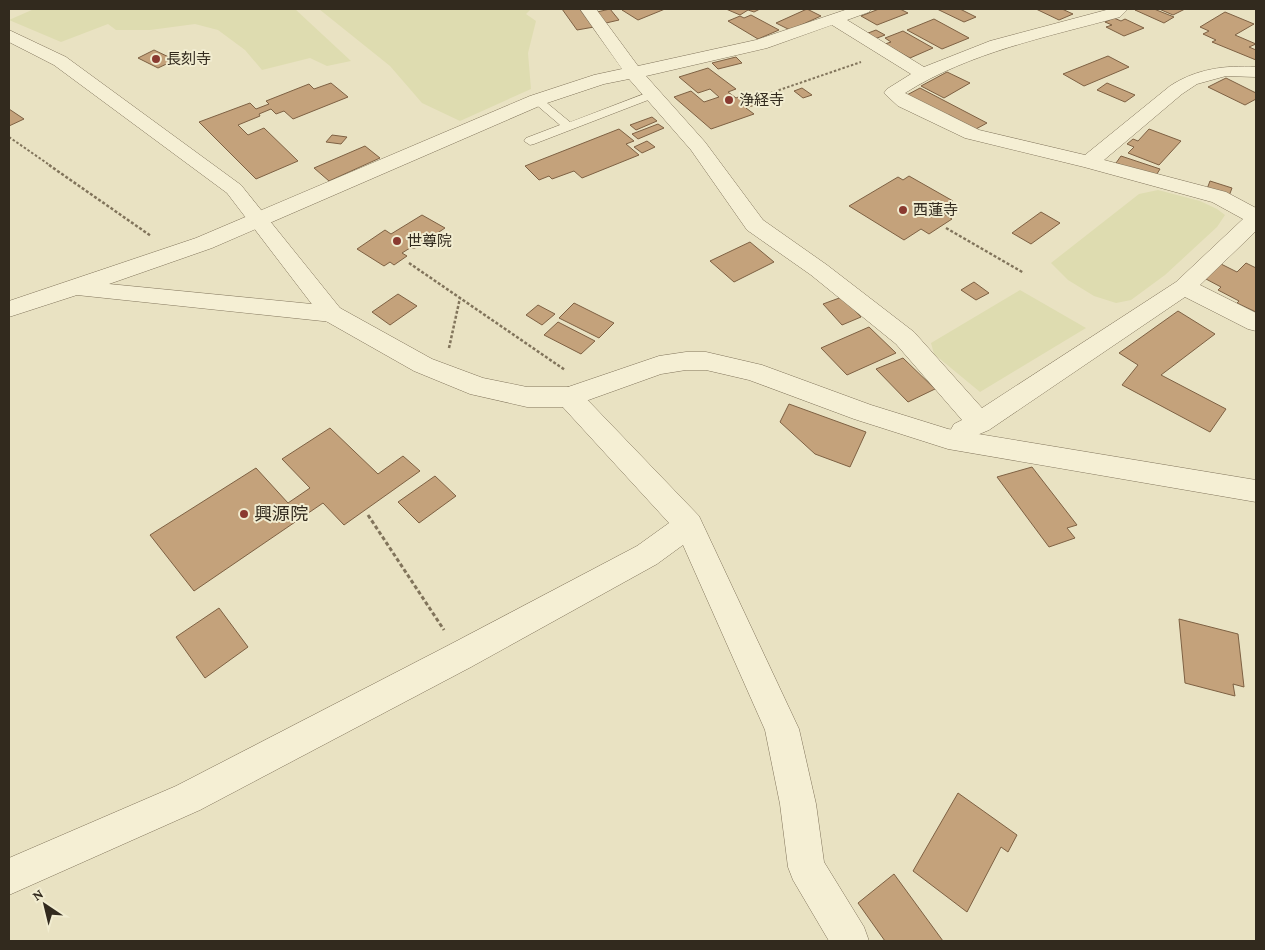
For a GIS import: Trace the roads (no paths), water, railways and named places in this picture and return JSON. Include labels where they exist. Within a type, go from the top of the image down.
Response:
[{"type":"street","points":[[588,9],[633,72],[698,146],[754,225],[820,270],[905,338],[980,423]]},
{"type":"street","points":[[9,309],[176,253],[258,222],[537,100],[600,80],[762,44],[863,9]]},
{"type":"street","points":[[948,439],[980,423],[1184,287],[1256,218],[1219,198],[1089,162],[972,134],[905,102],[893,93],[924,74],[996,45],[1114,14],[1120,9]]},
{"type":"street","points":[[834,19],[924,74]]},
{"type":"street","points":[[9,35],[60,61],[234,189],[332,314],[423,365],[478,387],[526,397],[581,393],[658,365],[686,361],[706,362],[753,372],[863,412],[948,439],[1256,491]]},
{"type":"street","points":[[1089,162],[1191,80],[1226,71],[1256,72]]},
{"type":"street","points":[[1184,287],[1256,323]]},
{"type":"street","points":[[74,288],[332,314]]},
{"type":"street","points":[[581,393],[689,524],[782,730],[798,804],[806,867],[850,941]]},
{"type":"street","points":[[9,877],[188,798],[460,656],[647,555],[689,524]]},
{"type":"lane","points":[[530,141],[652,95]]},
{"type":"lane","points":[[537,100],[568,126]]},
{"type":"place","name":"長刻寺","points":[[156,59]]},
{"type":"place","name":"浄経寺","points":[[729,100]]},
{"type":"place","name":"西蓮寺","points":[[903,210]]},
{"type":"place","name":"世尊院","points":[[397,241]]},
{"type":"place","name":"興源院","points":[[244,514]]}]
